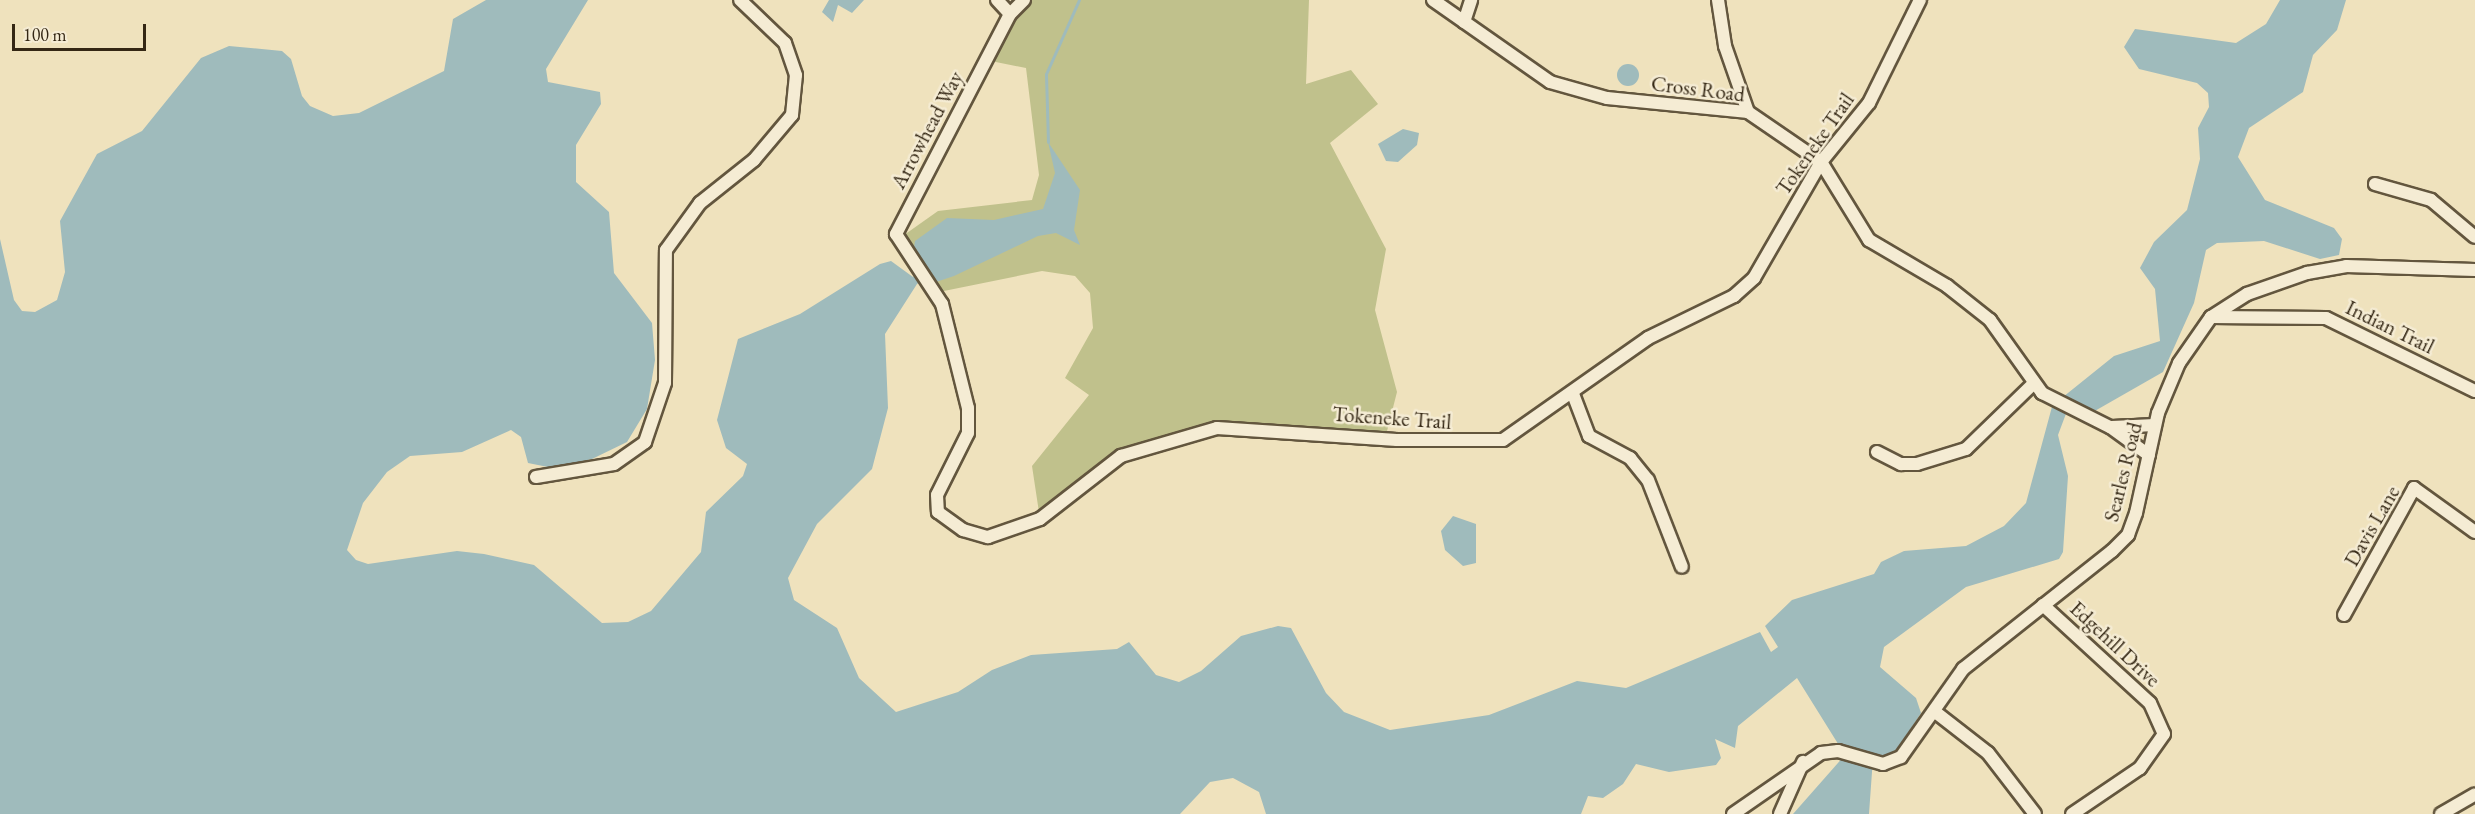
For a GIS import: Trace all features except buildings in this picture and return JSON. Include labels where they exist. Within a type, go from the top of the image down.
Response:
[{"type":"street","points":[[536,477],[614,464],[645,442],[665,383],[666,250],[700,203],[754,160],[792,115],[796,75],[785,43],[740,0]]},
{"type":"street","points":[[997,0],[1010,14]]},
{"type":"street","name":"Arrowhead Way","points":[[920,275],[897,240],[899,223],[1010,14],[1024,0]]},
{"type":"street","name":"Cross Road","points":[[1433,0],[1550,82],[1607,98],[1748,112],[1821,162],[1869,240],[1947,286],[1990,320],[2038,388],[2083,415],[2110,427],[2149,455]]},
{"type":"street","points":[[1464,22],[1471,0]]},
{"type":"street","points":[[1718,0],[1725,46],[1748,112]]},
{"type":"street","name":"Tokeneke Trail","points":[[920,275],[944,311],[968,408],[968,433],[938,495],[938,512],[963,530],[988,537],[1040,519],[1121,456],[1185,434],[1253,427],[1484,443],[1503,440],[1573,394],[1648,338],[1734,296],[1754,278],[1821,162],[1869,103],[1920,0]]},
{"type":"street","points":[[2375,183],[2431,200],[2462,221],[2475,237]]},
{"type":"street","name":"Searles Road","points":[[1803,762],[1834,751],[1883,764],[1910,749],[1963,669],[2128,534],[2155,425],[2179,363],[2211,316],[2247,294],[2307,273],[2346,266],[2475,270]]},
{"type":"street","name":"Indian Trail","points":[[2211,316],[2326,318],[2475,391]]},
{"type":"street","points":[[1877,452],[1901,464],[1917,464],[1966,449],[2038,388]]},
{"type":"street","points":[[1573,394],[1589,436],[1629,458],[1648,480],[1682,567]]},
{"type":"street","name":"Cross Road","points":[[2110,427],[2142,430],[2155,425]]},
{"type":"street","name":"Davis Lane","points":[[2344,615],[2414,488],[2475,532]]},
{"type":"street","name":"Edgehill Drive","points":[[2043,605],[2150,703],[2164,734],[2140,768],[2072,814]]},
{"type":"street","points":[[1934,711],[1988,753],[2035,814]]},
{"type":"street","points":[[1733,814],[1803,762]]},
{"type":"street","points":[[1780,814],[1803,762]]},
{"type":"street","points":[[2441,814],[2475,794]]},
{"type":"green space","points":[[1024,0],[1309,0],[1306,84],[1351,70],[1378,104],[1330,143],[1386,249],[1375,310],[1397,392],[1385,439],[1217,428],[1121,456],[1040,519],[1032,466],[1089,395],[1065,378],[1093,328],[1090,293],[1075,276],[1042,271],[934,293],[897,240],[938,211],[1032,200],[1039,175],[1026,68],[986,60]]},
{"type":"water","points":[[486,0],[588,0],[546,69],[548,82],[600,92],[601,104],[576,145],[576,182],[609,212],[614,273],[652,323],[655,360],[647,409],[627,442],[592,459],[553,468],[528,463],[521,437],[511,430],[462,452],[410,456],[387,472],[363,503],[347,550],[356,560],[368,564],[457,551],[484,554],[534,565],[602,623],[628,622],[651,611],[701,552],[706,512],[743,476],[747,464],[726,448],[717,420],[738,339],[800,314],[880,264],[891,261],[913,277],[923,269],[913,254],[915,241],[947,218],[994,220],[1043,209],[1055,173],[1048,142],[1080,190],[1074,230],[1080,245],[1056,233],[1038,236],[954,276],[936,282],[927,276],[917,284],[885,334],[888,408],[872,469],[817,524],[788,578],[794,600],[837,628],[859,678],[896,712],[958,692],[992,670],[1031,655],[1117,649],[1129,642],[1156,675],[1179,682],[1201,671],[1241,636],[1278,626],[1291,628],[1326,693],[1344,712],[1390,730],[1489,715],[1577,681],[1626,688],[1760,632],[1771,652],[1778,647],[1765,626],[1792,600],[1874,574],[1881,562],[1904,551],[1966,546],[2004,526],[2026,503],[2053,403],[2067,411],[2058,435],[2068,476],[2063,552],[2059,559],[1966,587],[1884,647],[1880,667],[1916,698],[1921,713],[1894,755],[1873,758],[1869,814],[1793,814],[1845,755],[1797,678],[1738,726],[1735,748],[1715,739],[1721,758],[1716,765],[1669,772],[1636,764],[1623,784],[1603,798],[1588,796],[1581,814],[1266,814],[1259,792],[1233,778],[1210,782],[1180,814],[0,814],[0,239],[14,300],[22,311],[35,312],[57,300],[65,272],[60,221],[97,154],[142,131],[201,58],[229,46],[282,51],[291,59],[302,96],[310,106],[333,116],[359,113],[444,71],[453,19]]},
{"type":"water","points":[[829,0],[864,0],[852,13],[838,5],[833,22],[822,12]]},
{"type":"water","points":[[2280,0],[2346,0],[2337,30],[2313,55],[2303,92],[2249,128],[2238,157],[2265,200],[2334,228],[2342,239],[2339,255],[2320,259],[2264,241],[2217,243],[2206,250],[2194,303],[2163,372],[2093,412],[2063,397],[2114,356],[2160,341],[2155,289],[2140,268],[2154,242],[2187,210],[2200,159],[2198,128],[2209,107],[2208,93],[2197,83],[2139,69],[2124,47],[2135,29],[2236,43],[2266,24]]},
{"type":"water","points":[[1628,64],[1636,67],[1639,75],[1636,83],[1628,86],[1620,83],[1617,75],[1620,67]]},
{"type":"water","points":[[1403,129],[1419,133],[1417,145],[1398,162],[1386,161],[1378,144]]},
{"type":"water","points":[[1453,516],[1476,524],[1476,563],[1463,566],[1445,550],[1441,531]]},
{"type":"waterway","points":[[1048,142],[1046,74],[1079,0]]}]
